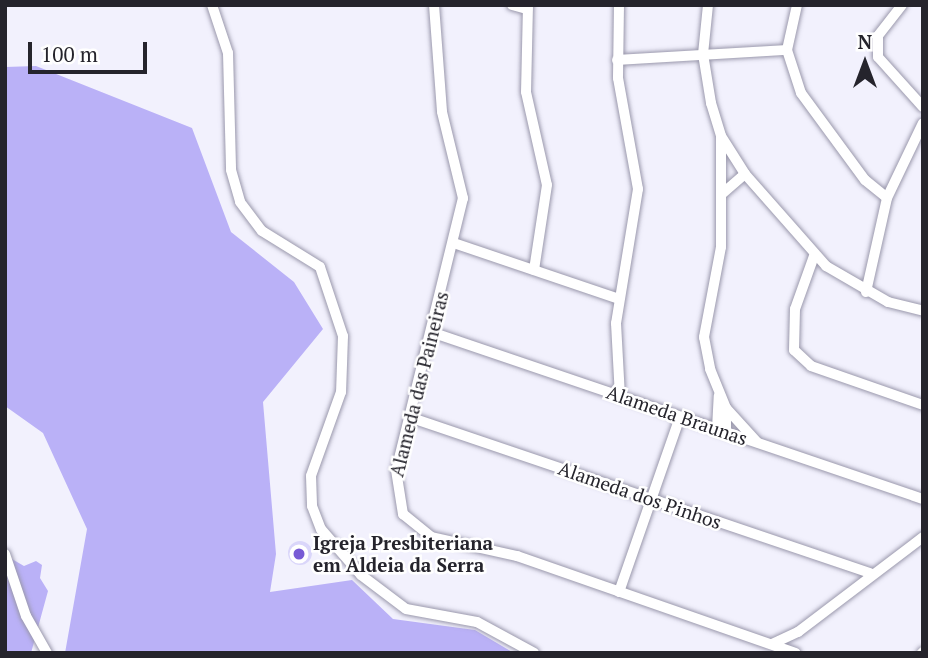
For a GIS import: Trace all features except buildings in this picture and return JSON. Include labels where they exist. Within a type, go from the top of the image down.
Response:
[{"type":"street","points":[[212,5],[228,53],[231,170],[240,202],[262,231],[320,267],[343,337],[341,392],[311,476],[312,506],[321,529],[358,573],[405,609],[477,622],[534,653]]},
{"type":"street","name":"Alameda das Paineiras","points":[[434,5],[442,112],[461,182],[454,243],[409,417],[395,492],[403,514],[419,530],[619,592],[797,653]]},
{"type":"street","points":[[512,5],[528,7],[526,92],[547,185],[534,270]]},
{"type":"street","points":[[619,5],[617,60],[638,189],[636,230],[619,299],[617,372],[620,396]]},
{"type":"street","points":[[708,5],[703,54],[721,136],[723,193],[721,247],[704,337],[722,408],[721,431]]},
{"type":"street","points":[[796,5],[788,50],[808,106],[865,180],[887,198]]},
{"type":"street","points":[[901,5],[878,36],[878,57],[923,107]]},
{"type":"street","points":[[617,60],[788,50]]},
{"type":"street","points":[[866,292],[887,198],[923,123]]},
{"type":"street","points":[[721,136],[746,174],[814,256],[866,292],[923,311]]},
{"type":"street","points":[[722,173],[736,161]]},
{"type":"street","points":[[723,193],[746,174]]},
{"type":"street","points":[[454,243],[619,299]]},
{"type":"street","points":[[814,256],[795,309],[794,350],[811,366],[923,405]]},
{"type":"street","name":"Alameda Braunas","points":[[431,332],[923,499]]},
{"type":"street","points":[[595,388],[617,372]]},
{"type":"street","points":[[699,423],[722,408]]},
{"type":"street","points":[[722,408],[757,443]]},
{"type":"street","name":"Alameda dos Pinhos","points":[[409,417],[870,573]]},
{"type":"street","points":[[619,592],[680,417]]},
{"type":"street","points":[[772,644],[798,632],[870,573],[923,537]]},
{"type":"street","points":[[5,554],[26,616],[47,653]]},
{"type":"street","points":[[797,653],[798,632]]},
{"type":"shaded area","points":[[36,66],[192,128],[231,232],[294,282],[323,329],[263,402],[276,554],[270,592],[352,580],[393,619],[475,630],[514,653],[65,653],[87,529],[43,433],[5,406],[5,67]]},
{"type":"shaded area","points":[[5,555],[24,566],[36,561],[42,565],[40,578],[48,591],[31,653],[5,653]]},
{"type":"place","name":"Igreja Presbiteriana em Aldeia da Serra","points":[[299,554]]}]
